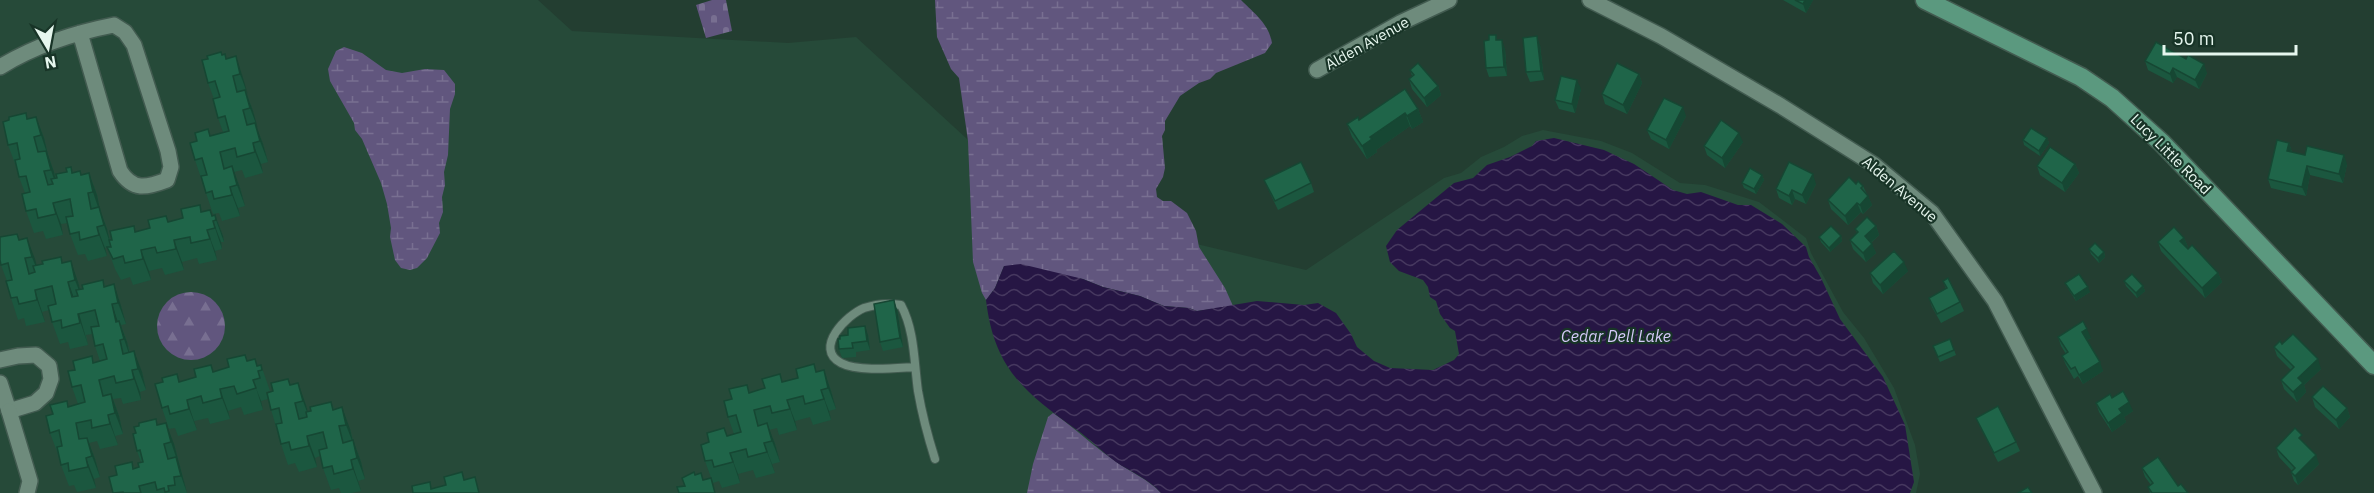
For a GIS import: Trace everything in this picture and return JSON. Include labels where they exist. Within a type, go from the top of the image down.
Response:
[{"type":"street","name":"Alden Avenue","points":[[1317,70],[1400,23],[1449,0]]},
{"type":"street","name":"Alden Avenue","points":[[1590,0],[1661,36],[1799,117],[1873,164],[1932,213],[1995,301],[2094,493]]},
{"type":"street","name":"Lucy Little Road","points":[[1925,0],[2081,77],[2112,98],[2162,143],[2374,365]]},
{"type":"street","points":[[0,67],[24,53],[59,38],[114,25],[124,32],[134,45],[168,151],[171,167],[167,180],[139,187],[128,183],[120,171],[81,33]]},
{"type":"street","points":[[0,360],[36,355],[49,366],[51,379],[46,393],[35,403],[9,411]]},
{"type":"street","points":[[0,383],[30,481],[27,493]]},
{"type":"lane","points":[[915,367],[855,368],[840,363],[832,355],[830,342],[834,332],[862,309],[891,304],[901,305],[908,318],[924,419],[935,459]]},
{"type":"shaded area","points":[[0,0],[538,0],[572,31],[788,43],[856,37],[1041,207],[1306,270],[1444,178],[1461,173],[1481,157],[1522,136],[1543,130],[1601,141],[1632,153],[1680,183],[1705,185],[1759,202],[1806,238],[1811,253],[1843,312],[1864,338],[1894,388],[1915,445],[1920,474],[1916,493],[0,493]]},
{"type":"green space","points":[[712,0],[726,0],[732,31],[706,38],[696,5]]},
{"type":"green space","points":[[935,0],[1241,0],[1256,14],[1268,30],[1272,43],[1265,53],[1216,73],[1210,79],[1199,83],[1180,96],[1165,121],[1162,136],[1165,168],[1156,189],[1157,197],[1163,201],[1171,201],[1187,213],[1196,231],[1199,247],[1225,288],[1233,306],[1197,311],[1164,306],[1140,296],[1103,287],[1083,279],[1004,266],[995,288],[986,300],[973,262],[968,141],[959,78],[951,69],[937,37]]},
{"type":"green space","points":[[344,47],[362,53],[386,70],[402,73],[425,69],[444,70],[455,84],[455,94],[450,109],[448,155],[442,197],[443,212],[439,223],[440,233],[427,258],[417,268],[410,270],[401,268],[395,260],[387,204],[381,183],[362,139],[355,130],[354,123],[330,81],[328,69],[336,51]]},
{"type":"green space","points":[[191,292],[204,295],[215,302],[222,313],[225,326],[222,339],[215,350],[204,357],[191,360],[178,357],[167,350],[160,339],[157,326],[160,313],[167,302],[178,295]]},
{"type":"green space","points":[[1053,413],[1161,493],[1027,493],[1033,464],[1048,417]]},
{"type":"water","name":"Cedar Dell Lake","points":[[1554,138],[1604,150],[1634,164],[1673,190],[1687,194],[1701,192],[1738,205],[1751,205],[1782,224],[1806,247],[1840,319],[1883,377],[1905,425],[1914,482],[1910,493],[1161,493],[1111,458],[1027,390],[1004,361],[996,344],[986,300],[995,288],[1004,266],[1021,264],[1083,279],[1103,287],[1140,296],[1164,306],[1197,311],[1257,301],[1304,305],[1318,303],[1336,313],[1357,347],[1374,361],[1390,368],[1433,370],[1454,360],[1459,354],[1455,331],[1440,314],[1436,301],[1430,297],[1428,287],[1423,280],[1399,271],[1390,262],[1386,246],[1397,230],[1454,183],[1473,178],[1487,165],[1510,157],[1532,146],[1536,141]]},
{"type":"building","points":[[1489,35],[1496,35],[1496,40],[1502,40],[1504,67],[1486,68],[1484,41],[1489,40]]},
{"type":"building","points":[[1537,36],[1541,71],[1526,72],[1523,38]]},
{"type":"building","points":[[2156,42],[2186,59],[2188,55],[2204,64],[2195,80],[2173,68],[2170,74],[2145,61]]},
{"type":"building","points":[[221,52],[222,55],[225,54],[226,59],[236,56],[240,74],[233,76],[237,92],[245,90],[250,108],[243,110],[247,125],[255,123],[260,141],[253,143],[255,152],[237,157],[235,148],[220,152],[224,169],[232,166],[237,185],[230,187],[232,195],[214,199],[212,191],[206,193],[201,176],[207,175],[202,158],[195,160],[190,143],[197,141],[195,133],[208,129],[210,136],[229,131],[225,116],[218,118],[213,99],[220,97],[215,81],[208,83],[202,60]]},
{"type":"building","points":[[1418,63],[1438,86],[1424,98],[1409,79],[1414,75],[1410,70]]},
{"type":"building","points":[[1617,63],[1639,74],[1623,105],[1602,94]]},
{"type":"building","points":[[1561,76],[1577,80],[1572,104],[1555,100]]},
{"type":"building","points":[[1405,89],[1418,109],[1407,116],[1405,113],[1370,137],[1372,139],[1362,146],[1347,124],[1358,117],[1359,120]]},
{"type":"building","points":[[1664,98],[1683,107],[1666,140],[1647,130]]},
{"type":"building","points":[[26,113],[27,119],[36,117],[41,135],[34,137],[38,152],[46,151],[51,170],[44,171],[48,185],[53,184],[51,179],[57,178],[56,174],[67,172],[66,168],[71,167],[72,173],[80,171],[81,175],[89,173],[93,192],[88,193],[91,209],[99,207],[104,225],[97,227],[99,235],[80,240],[79,232],[70,234],[66,217],[73,216],[70,199],[53,203],[56,214],[38,218],[36,209],[26,211],[22,194],[30,192],[26,176],[19,177],[15,160],[20,159],[17,143],[8,145],[3,122],[9,120],[9,117]]},
{"type":"building","points":[[1721,120],[1739,133],[1722,158],[1704,146]]},
{"type":"building","points":[[2031,128],[2047,138],[2039,151],[2023,140]]},
{"type":"building","points":[[2277,140],[2289,143],[2287,151],[2305,155],[2307,146],[2344,155],[2339,174],[2307,166],[2302,187],[2268,179]]},
{"type":"building","points":[[2050,147],[2075,164],[2062,183],[2037,166]]},
{"type":"building","points":[[1301,162],[1311,183],[1275,201],[1264,180]]},
{"type":"building","points":[[1789,162],[1813,174],[1802,195],[1792,190],[1789,196],[1776,189]]},
{"type":"building","points":[[1750,168],[1762,175],[1754,189],[1742,183]]},
{"type":"building","points":[[1849,177],[1856,184],[1858,181],[1863,186],[1861,188],[1868,196],[1860,205],[1857,203],[1845,216],[1828,200]]},
{"type":"building","points":[[200,205],[201,212],[210,210],[212,216],[215,215],[216,220],[213,221],[215,228],[207,230],[210,239],[191,243],[190,237],[174,240],[176,249],[157,253],[155,247],[141,250],[143,259],[125,263],[123,256],[113,259],[107,247],[111,247],[110,231],[134,226],[135,232],[150,228],[148,220],[166,216],[168,222],[183,218],[181,209]]},
{"type":"building","points":[[1867,217],[1876,226],[1865,236],[1872,244],[1863,253],[1850,240],[1858,232],[1855,229]]},
{"type":"building","points":[[1831,226],[1841,236],[1829,248],[1819,237]]},
{"type":"building","points":[[2174,227],[2184,238],[2180,241],[2188,249],[2192,245],[2218,273],[2202,288],[2158,242]]},
{"type":"building","points":[[17,234],[19,240],[27,238],[32,257],[25,258],[29,274],[35,272],[33,266],[43,264],[42,261],[61,257],[62,263],[71,261],[75,280],[68,282],[72,297],[78,296],[76,290],[83,289],[82,285],[103,280],[104,287],[114,284],[118,303],[112,304],[116,322],[119,321],[124,339],[120,340],[123,354],[134,351],[138,369],[132,370],[134,379],[116,383],[114,376],[99,380],[103,396],[111,394],[115,413],[108,415],[110,424],[92,428],[91,420],[76,423],[79,439],[87,438],[92,456],[86,458],[88,467],[69,471],[68,463],[61,465],[57,447],[62,446],[59,430],[50,433],[46,416],[53,414],[50,405],[67,401],[68,407],[85,402],[81,385],[72,387],[68,371],[75,370],[73,361],[92,356],[93,363],[107,359],[103,344],[95,346],[91,327],[99,326],[95,310],[78,314],[80,323],[62,328],[61,320],[52,322],[48,306],[56,304],[52,286],[35,290],[37,300],[19,304],[17,297],[11,298],[6,281],[12,280],[8,263],[1,265],[0,237]]},
{"type":"building","points":[[2095,243],[2104,252],[2098,258],[2089,249]]},
{"type":"building","points":[[1894,251],[1904,262],[1880,285],[1870,273]]},
{"type":"building","points":[[2079,274],[2088,287],[2074,296],[2065,283]]},
{"type":"building","points":[[2132,274],[2143,286],[2136,293],[2124,281]]},
{"type":"building","points":[[1948,278],[1960,302],[1937,314],[1929,298],[1947,288],[1943,281]]},
{"type":"building","points":[[894,300],[900,338],[880,342],[874,304]]},
{"type":"building","points":[[2083,321],[2087,329],[2082,332],[2100,362],[2079,375],[2075,367],[2071,369],[2062,356],[2068,352],[2058,337]]},
{"type":"building","points":[[865,326],[867,341],[852,343],[853,348],[839,349],[838,339],[840,336],[848,335],[848,328]]},
{"type":"building","points":[[2293,334],[2318,359],[2298,378],[2303,383],[2293,392],[2281,380],[2294,367],[2274,347],[2280,341],[2282,344]]},
{"type":"building","points":[[1950,339],[1954,350],[1938,357],[1933,346]]},
{"type":"building","points":[[245,355],[247,361],[255,359],[257,366],[261,365],[262,370],[258,371],[260,378],[253,380],[256,388],[237,394],[234,386],[220,389],[222,398],[203,403],[201,396],[187,400],[189,409],[170,414],[168,406],[162,408],[155,384],[163,382],[162,378],[177,374],[179,382],[196,377],[194,369],[211,365],[213,372],[229,367],[227,359]]},
{"type":"building","points":[[814,364],[816,372],[824,370],[828,388],[821,390],[824,399],[805,404],[803,396],[787,400],[790,409],[772,413],[770,406],[754,410],[758,426],[767,423],[772,441],[764,443],[767,452],[748,457],[746,449],[730,453],[733,462],[714,467],[712,460],[705,461],[701,445],[709,442],[707,433],[724,428],[727,436],[741,432],[736,415],[728,417],[724,401],[732,399],[729,389],[747,385],[749,393],[765,388],[762,379],[780,374],[782,382],[798,378],[796,369]]},
{"type":"building","points":[[288,379],[290,385],[298,383],[303,401],[295,403],[299,419],[307,417],[306,412],[311,411],[310,407],[331,402],[333,410],[342,407],[346,425],[339,426],[343,443],[353,440],[357,458],[351,460],[353,469],[334,474],[332,466],[323,468],[319,450],[327,448],[323,432],[307,436],[309,446],[291,450],[289,442],[281,444],[276,424],[282,423],[279,408],[271,410],[267,393],[273,391],[271,383]]},
{"type":"building","points":[[2323,386],[2347,408],[2336,420],[2312,397]]},
{"type":"building","points":[[2123,391],[2129,402],[2119,409],[2122,413],[2108,423],[2096,403],[2110,394],[2112,398]]},
{"type":"building","points":[[1998,406],[2016,442],[1994,453],[1976,418]]},
{"type":"building","points":[[156,419],[157,425],[166,423],[171,442],[164,444],[168,459],[176,457],[181,476],[174,477],[175,485],[168,486],[169,491],[165,492],[164,488],[157,490],[155,482],[139,486],[141,493],[113,493],[109,477],[117,475],[115,466],[132,462],[133,469],[139,467],[138,463],[143,462],[140,450],[137,451],[133,434],[136,433],[134,427],[139,426],[139,423]]},
{"type":"building","points":[[2295,428],[2302,435],[2299,438],[2316,455],[2295,476],[2291,472],[2295,468],[2276,448]]},
{"type":"building","points":[[2158,457],[2178,486],[2181,484],[2188,493],[2152,493],[2148,487],[2153,483],[2142,468]]},
{"type":"building","points":[[462,472],[464,480],[475,477],[479,493],[413,493],[412,486],[430,482],[431,489],[446,485],[444,477]]},
{"type":"building","points":[[694,472],[695,475],[701,473],[703,480],[711,478],[715,493],[679,493],[677,487],[685,486],[682,478]]},
{"type":"building","points":[[2028,487],[2032,493],[2018,493]]}]
